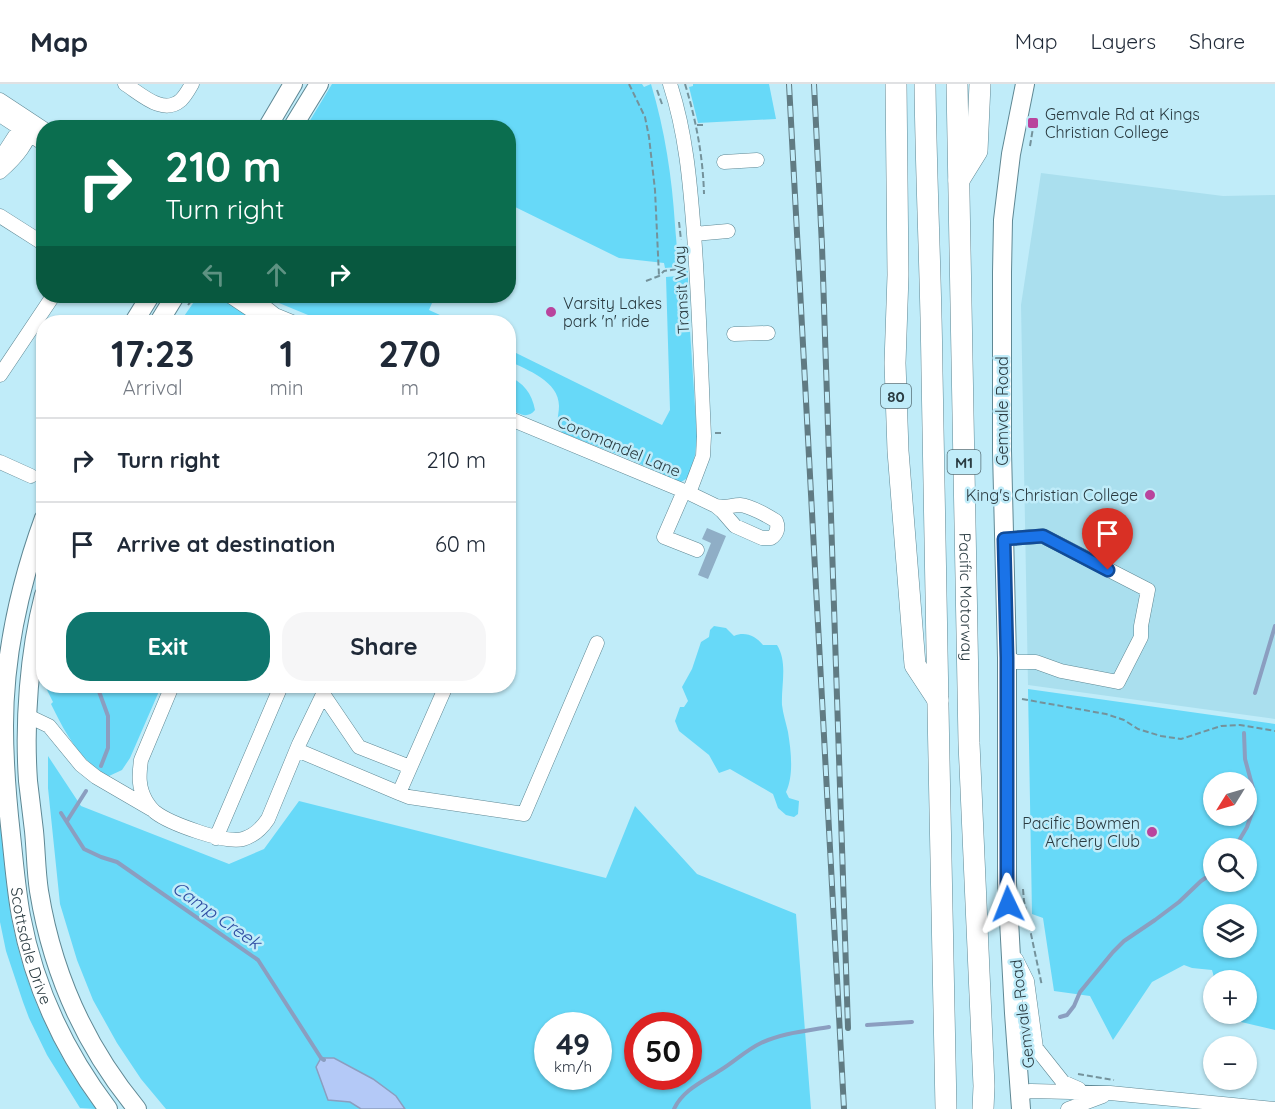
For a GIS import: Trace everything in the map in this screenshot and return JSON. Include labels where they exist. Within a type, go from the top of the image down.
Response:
[{"type":"highway","name":"80","points":[[896,84],[898,275],[895,363],[898,451],[915,665],[938,701]]},
{"type":"highway","name":"Pacific Motorway","points":[[926,84],[946,1109]]},
{"type":"highway","name":"Pacific Motorway","points":[[957,84],[969,743],[983,1109]]},
{"type":"highway","points":[[958,181],[977,151],[980,84]]},
{"type":"main road","points":[[272,120],[293,84]]},
{"type":"main road","points":[[297,120],[319,84]]},
{"type":"main road","name":"Gemvale Road","points":[[1025,84],[1011,154],[1003,220],[1002,284],[1007,690],[1016,959],[1026,1101]]},
{"type":"main road","points":[[166,315],[179,303]]},
{"type":"main road","name":"Scottsdale Drive","points":[[36,541],[26,570],[14,624],[7,669],[4,734],[6,786],[21,915],[37,976],[61,1035],[93,1089],[108,1109]]},
{"type":"main road","name":"Scottsdale Drive","points":[[36,633],[28,716],[27,757],[39,890],[48,934],[63,982],[86,1034],[119,1086],[137,1109]]},
{"type":"main road","name":"Gemvale Road","points":[[1015,883],[1014,1013],[1026,1101]]},
{"type":"street","points":[[125,84],[153,103],[163,106],[179,102],[192,84]]},
{"type":"street","name":"Transit Way","points":[[670,84],[680,118],[690,181],[704,446],[703,456],[664,537],[697,550]]},
{"type":"street","points":[[0,100],[32,128]]},
{"type":"street","points":[[0,115],[32,128]]},
{"type":"street","points":[[2,162],[32,128]]},
{"type":"street","points":[[724,162],[757,160]]},
{"type":"street","points":[[0,216],[36,239]]},
{"type":"street","points":[[694,234],[728,231]]},
{"type":"street","points":[[240,303],[251,310],[275,315]]},
{"type":"street","points":[[260,303],[275,315]]},
{"type":"street","points":[[0,375],[36,321]]},
{"type":"street","points":[[734,334],[768,333]]},
{"type":"street","name":"Coromandel Lane","points":[[516,421],[716,506],[728,508],[746,506],[776,521],[777,531],[775,535],[767,539],[731,523],[716,506]]},
{"type":"street","points":[[0,462],[31,477]]},
{"type":"street","points":[[731,523],[730,512],[742,497],[743,492]]},
{"type":"street","points":[[777,508],[778,525]]},
{"type":"street","points":[[1004,539],[1043,536],[1148,590],[1141,637],[1119,682],[1061,671],[1036,663],[1017,662],[1007,658]]},
{"type":"street","points":[[297,750],[409,797],[524,814],[597,643]]},
{"type":"street","points":[[155,812],[146,800],[140,784],[141,760],[169,693]]},
{"type":"street","points":[[216,837],[278,693]]},
{"type":"street","points":[[28,716],[49,726],[81,765],[96,777],[163,817],[216,837],[241,840],[263,826],[268,819],[324,693]]},
{"type":"street","points":[[327,693],[359,747],[410,767]]},
{"type":"street","points":[[399,793],[443,693]]},
{"type":"street","points":[[1016,959],[1027,981],[1036,1048],[1063,1082],[1089,1092]]},
{"type":"street","points":[[1026,1101],[1089,1092],[1275,1109]]},
{"type":"street","points":[[1068,1109],[1110,1093]]},
{"type":"path","points":[[629,84],[645,117],[649,137],[656,200],[659,276]]},
{"type":"path","points":[[657,84],[664,109]]},
{"type":"path","points":[[696,125],[706,125]]},
{"type":"path","points":[[679,214],[681,240]]},
{"type":"path","points":[[646,281],[659,276],[664,271],[679,268]]},
{"type":"path","points":[[1007,690],[1018,698],[1106,714],[1124,720],[1138,729],[1161,736],[1181,739],[1221,726],[1240,725],[1275,731]]},
{"type":"path","points":[[1015,883],[1024,901],[1040,973],[1042,993]]},
{"type":"path","points":[[1074,1073],[1123,1081]]},
{"type":"shaded area","points":[[332,84],[642,84],[644,87],[651,84],[670,172],[677,267],[665,268],[664,263],[619,258],[516,207],[516,120],[310,120]]},
{"type":"shaded area","points":[[693,84],[769,84],[776,119],[698,123],[689,87]]},
{"type":"shaded area","name":"King's Christian College","points":[[1041,173],[1223,196],[1275,195],[1275,719],[1028,685],[1021,305]]},
{"type":"shaded area","points":[[688,271],[697,437],[689,475],[681,482],[563,433],[558,424],[558,397],[554,390],[541,378],[516,364],[516,353],[662,425],[670,410],[666,277],[678,276],[678,272]]},
{"type":"shaded area","points":[[193,303],[230,303],[248,315],[185,315]]},
{"type":"shaded area","points":[[279,303],[432,303],[429,310],[440,315],[308,315]]},
{"type":"shaded area","points":[[516,380],[523,385],[534,404],[535,410],[532,413],[522,415],[516,412]]},
{"type":"shaded area","points":[[714,626],[726,628],[734,636],[750,635],[763,645],[777,645],[780,652],[783,667],[782,705],[791,763],[786,792],[789,798],[799,801],[798,814],[794,817],[786,815],[778,808],[773,794],[730,769],[719,773],[709,755],[679,731],[675,721],[680,707],[684,707],[688,701],[682,687],[692,669],[701,642],[709,637],[710,630]]},
{"type":"shaded area","name":"Pacific Bowmen Archery Club","points":[[1028,689],[1275,724],[1275,1030],[1250,1024],[1257,1024],[1257,970],[1212,970],[1184,965],[1152,982],[1113,1040],[1090,996],[1054,991],[1043,918],[1032,914]]},
{"type":"shaded area","points":[[48,693],[158,693],[130,758],[122,770],[109,776],[90,763],[74,745],[51,704],[53,702]]},
{"type":"shaded area","points":[[48,756],[81,806],[229,864],[264,849],[299,801],[606,878],[635,806],[697,874],[796,914],[811,1109],[166,1109],[141,1079],[117,1043],[93,1000],[77,960],[60,904],[48,788]]},
{"type":"shaded area","points":[[0,820],[10,909],[25,971],[33,995],[55,1043],[67,1066],[96,1109],[80,1108],[47,1055],[29,1018],[6,951],[0,922]]},
{"type":"shaded area","points":[[321,1058],[334,1058],[373,1079],[396,1096],[405,1109],[361,1109],[350,1102],[328,1100],[316,1067]]},
{"type":"building","points":[[707,528],[726,536],[708,579],[698,575],[711,543],[702,539]]},
{"type":"waterway","name":"Camp Creek","points":[[1255,693],[1275,626]]},
{"type":"waterway","points":[[100,693],[108,716],[108,748],[101,766]]},
{"type":"waterway","name":"Camp Creek","points":[[1240,838],[1253,810],[1254,792],[1245,759],[1244,733]]},
{"type":"waterway","points":[[67,821],[86,791]]},
{"type":"waterway","name":"Camp Creek","points":[[61,813],[84,849],[117,862],[258,960],[324,1060]]},
{"type":"waterway","name":"Camp Creek","points":[[1060,1017],[1067,1015],[1080,992],[1124,941],[1179,902],[1203,880]]},
{"type":"waterway","name":"Camp Creek","points":[[867,1025],[912,1022]]},
{"type":"waterway","name":"Camp Creek","points":[[674,1109],[682,1097],[694,1087],[755,1046],[786,1035],[829,1027]]},
{"type":"railway","points":[[789,84],[844,1109]]},
{"type":"railway","points":[[814,84],[822,246],[848,1028]]},
{"type":"place","name":"Gemvale Rd at Kings Christian College","points":[[1033,123]]},
{"type":"place","name":"Varsity Lakes park 'n' ride","points":[[551,312]]},
{"type":"place","name":"King's Christian College","points":[[1150,495]]},
{"type":"place","name":"Pacific Bowmen Archery Club","points":[[1152,832]]},
{"type":"route","points":[[1008,904],[1004,539],[1043,536],[1108,570]]}]
